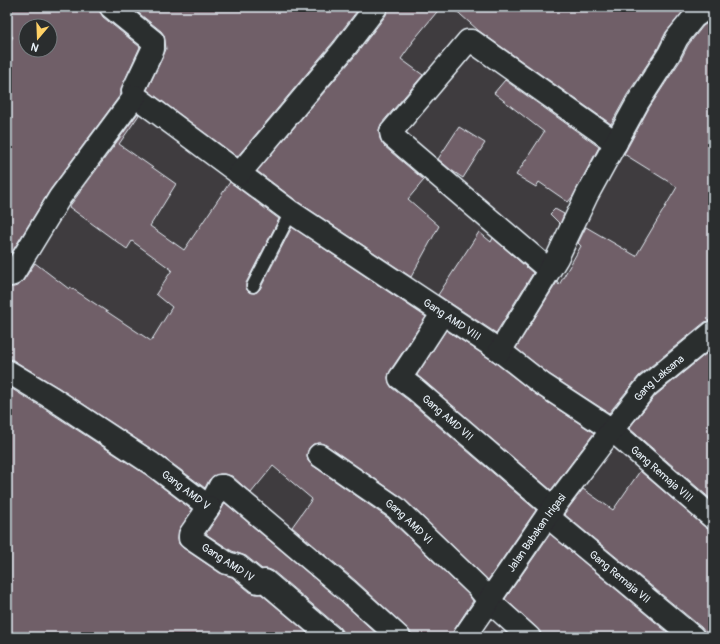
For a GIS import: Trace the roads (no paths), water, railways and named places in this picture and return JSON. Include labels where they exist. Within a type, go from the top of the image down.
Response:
[{"type":"street","points":[[7,273],[10,275],[13,274],[60,197],[135,96],[132,91],[153,49],[153,40],[111,7]]},
{"type":"street","points":[[239,174],[344,49],[376,7]]},
{"type":"street","points":[[500,351],[557,258],[587,195],[638,102],[695,10]]},
{"type":"street","points":[[549,270],[392,136],[391,132],[468,41],[472,41],[616,143]]},
{"type":"street","name":"Gang AMD VIII","points":[[135,96],[290,212],[500,351],[542,384],[612,430]]},
{"type":"street","name":"Gang AMD VII","points":[[443,313],[413,361],[400,378],[416,390],[550,512]]},
{"type":"street","name":"Gang Laksana","points":[[612,430],[647,386],[713,332]]},
{"type":"street","name":"Gang AMD V","points":[[7,371],[52,398],[152,464],[208,507],[220,486],[224,486],[348,591],[399,637]]},
{"type":"street","name":"Jalan Babakan Irigasi","points":[[464,637],[550,512],[612,430]]},
{"type":"street","name":"Gang Remaja VIII","points":[[612,430],[713,518]]},
{"type":"street","name":"Gang AMD VI","points":[[319,455],[396,508],[477,586],[489,601],[529,637]]},
{"type":"street","name":"Gang AMD IV","points":[[208,507],[191,533],[190,538],[227,563],[238,566],[258,582],[265,581],[330,637]]},
{"type":"street","name":"Gang Remaja VII","points":[[550,512],[693,637]]},
{"type":"lane","points":[[253,286],[290,212]]}]
